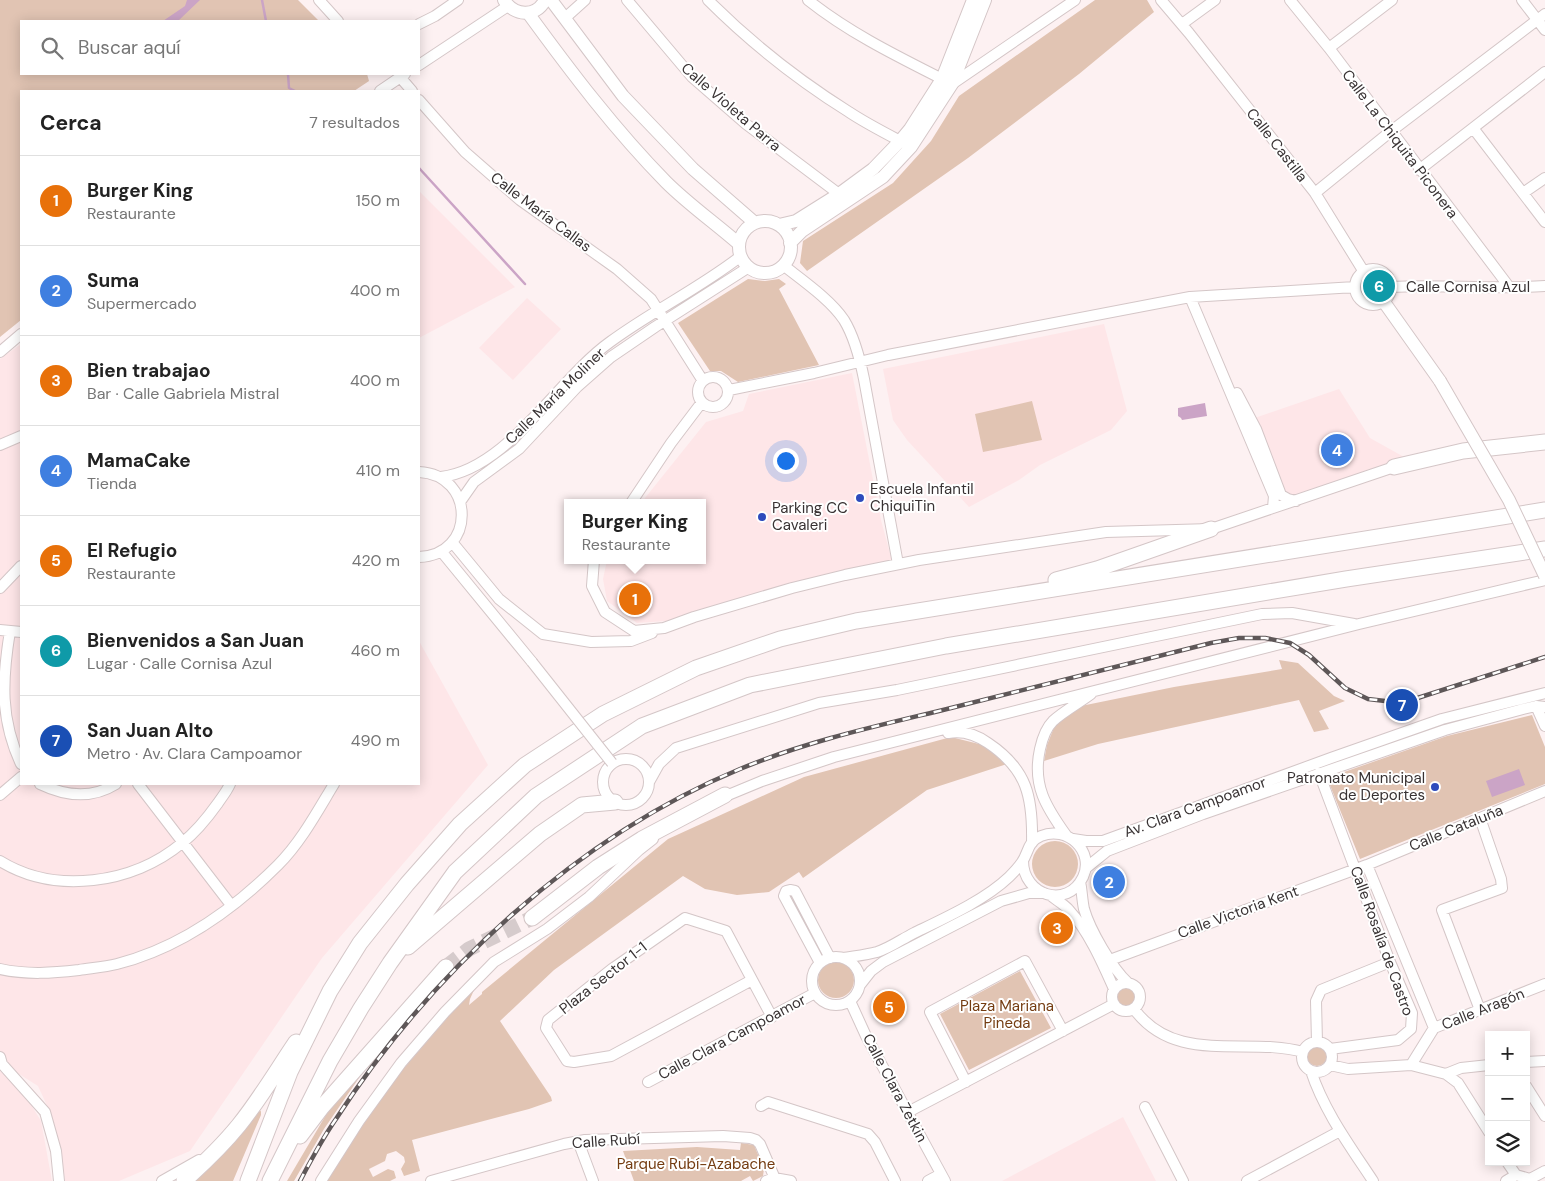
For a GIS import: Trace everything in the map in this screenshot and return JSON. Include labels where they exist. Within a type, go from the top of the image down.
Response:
[{"type":"main road","points":[[1394,467],[1463,451],[1545,442]]},
{"type":"main road","points":[[184,1181],[222,1144],[255,1104],[360,943],[407,884],[460,824],[525,765],[603,714],[696,668],[780,639],[856,621],[1545,510]]},
{"type":"main road","points":[[977,601],[1097,569],[1211,528]]},
{"type":"main road","points":[[273,1175],[330,1061],[361,1008],[454,872],[536,796],[642,726],[750,684],[946,646],[1356,578],[1545,549]]},
{"type":"main road","points":[[532,918],[598,867],[642,839],[726,795]]},
{"type":"main road","points":[[390,963],[540,834],[582,805],[615,802]]},
{"type":"main road","points":[[273,1175],[322,1107],[446,967]]},
{"type":"main road","points":[[248,1181],[290,1072],[330,991]]},
{"type":"street","points":[[319,0],[337,20]]},
{"type":"street","points":[[420,24],[435,16],[458,0]]},
{"type":"street","points":[[420,64],[506,3],[520,13],[528,13],[539,9],[546,0]]},
{"type":"street","points":[[551,0],[623,96],[693,169],[755,223]]},
{"type":"street","points":[[565,18],[585,0]]},
{"type":"street","name":"Calle Violeta Parra","points":[[627,0],[692,77],[746,124],[844,197]]},
{"type":"street","points":[[708,0],[736,27],[780,64],[850,113],[906,144]]},
{"type":"street","points":[[808,0],[876,45],[947,81]]},
{"type":"street","points":[[947,81],[973,0]]},
{"type":"street","points":[[790,243],[802,230],[844,197],[873,169],[906,144],[947,81],[985,0]]},
{"type":"street","points":[[947,81],[1075,0]]},
{"type":"street","name":"Calle Castilla","points":[[1161,0],[1182,24],[1315,194],[1364,272]]},
{"type":"street","points":[[1182,24],[1215,0]]},
{"type":"street","name":"Calle La Chiquita Piconera","points":[[1290,0],[1329,48],[1390,132],[1510,288]]},
{"type":"street","points":[[1329,48],[1392,0]]},
{"type":"street","points":[[1522,0],[1541,18],[1545,30]]},
{"type":"street","points":[[528,13],[575,78],[610,120],[667,183],[743,256],[755,271],[770,272],[783,266],[788,259],[790,243],[788,236],[779,225]]},
{"type":"street","points":[[1315,194],[1390,132],[1541,18]]},
{"type":"street","points":[[1419,170],[1545,72]]},
{"type":"street","points":[[381,90],[402,75],[411,90]]},
{"type":"street","name":"Calle María Callas","points":[[420,101],[465,152],[520,200],[616,269],[651,299],[702,381]]},
{"type":"street","points":[[1473,128],[1545,222]]},
{"type":"street","points":[[1523,193],[1545,178]]},
{"type":"street","points":[[743,256],[744,231],[755,223],[763,221],[779,225],[796,220],[844,197]]},
{"type":"street","name":"Calle María Moliner","points":[[441,477],[454,476],[468,471],[488,459],[512,439],[590,358],[610,342],[743,256]]},
{"type":"street","name":"Calle María Moliner","points":[[460,502],[474,482],[519,450],[584,381],[611,357],[664,321],[743,256]]},
{"type":"street","points":[[783,266],[820,295],[843,318],[852,335],[861,362],[898,564]]},
{"type":"street","points":[[1373,269],[1383,273],[1390,282],[1390,293],[1384,302],[1373,305],[1367,304],[1358,298],[1355,287],[1357,278],[1364,272],[1373,269]]},
{"type":"street","name":"Calle Cornisa Azul","points":[[1391,287],[1510,288],[1545,286]]},
{"type":"street","points":[[729,390],[888,355],[1190,297],[1355,287]]},
{"type":"street","points":[[1190,297],[1274,496],[1273,508]]},
{"type":"street","points":[[1384,302],[1440,381],[1509,500],[1545,576]]},
{"type":"street","points":[[0,352],[20,335]]},
{"type":"street","points":[[1216,358],[1230,378],[1256,429],[1281,495],[1296,501]]},
{"type":"street","points":[[718,377],[724,381],[729,390],[726,401],[717,407],[707,406],[702,402],[698,393],[702,381],[707,378],[718,377]]},
{"type":"street","points":[[634,499],[671,443],[702,402]]},
{"type":"street","points":[[0,444],[20,436]]},
{"type":"street","points":[[452,542],[499,599],[543,634],[591,642],[631,641],[694,616],[792,588],[898,564],[1106,532],[1211,528],[1394,467]]},
{"type":"street","points":[[420,472],[428,472],[441,477],[449,484],[456,492],[462,516],[460,530],[452,542],[441,551],[420,557]]},
{"type":"street","points":[[441,551],[612,763]]},
{"type":"street","points":[[594,564],[592,586],[605,612],[634,631],[664,628]]},
{"type":"street","points":[[0,588],[20,567]]},
{"type":"street","points":[[321,1181],[359,1121],[401,1063],[445,1012],[494,962],[547,930],[589,897],[639,850],[669,827],[726,795],[844,754],[1359,624],[1545,580]]},
{"type":"street","points":[[649,782],[645,768],[640,763],[633,759],[618,759],[606,768],[602,783],[604,791],[615,802],[628,805],[634,803],[645,795],[649,782],[659,764],[676,748],[819,703],[897,690],[1262,614],[1292,613],[1359,624]]},
{"type":"street","points":[[20,632],[5,631],[1,681],[2,711],[9,740],[20,762]]},
{"type":"street","points":[[860,984],[871,971],[883,962],[1001,901],[1029,893],[1059,895],[1067,893],[1080,882],[1086,868],[1082,849],[1069,837],[1049,811],[1039,786],[1037,770],[1042,740],[1052,722],[1099,689]]},
{"type":"street","name":"Av. Clara Campoamor","points":[[1069,837],[1086,841],[1103,841],[1442,719],[1545,693]]},
{"type":"street","points":[[1540,707],[1545,726]]},
{"type":"street","name":"Av. Clara Campoamor","points":[[1086,868],[1107,851],[1203,814],[1445,730],[1540,707]]},
{"type":"street","points":[[844,754],[958,731],[971,734],[1003,753],[1016,768],[1026,785],[1033,817],[1032,843]]},
{"type":"street","name":"Calle Rosalía de Castro","points":[[1320,773],[1390,962],[1412,1013],[1411,1030],[1398,1040],[1330,1049]]},
{"type":"street","points":[[0,796],[20,777]]},
{"type":"street","points":[[43,785],[66,794],[94,794],[114,785]]},
{"type":"street","points":[[139,785],[231,905]]},
{"type":"street","points":[[0,861],[11,868],[36,877],[63,881],[88,881],[140,869],[183,843],[209,815],[229,785]]},
{"type":"street","points":[[0,969],[13,972],[52,973],[116,965],[159,950],[192,933],[231,905],[278,865],[304,833],[333,785]]},
{"type":"street","name":"Calle Cataluña","points":[[1367,865],[1545,791]]},
{"type":"street","points":[[1480,818],[1501,879],[1502,888],[1442,910],[1480,1010]]},
{"type":"street","points":[[843,958],[855,965],[861,978],[859,991],[850,1001],[835,1005],[820,999],[812,985],[815,969],[825,960],[879,952],[955,912],[1008,878],[1023,860],[1032,843],[1039,837],[1057,833],[1069,837]]},
{"type":"street","points":[[1023,860],[1025,874],[1032,886],[1067,908],[1079,922],[1114,989]]},
{"type":"street","points":[[1367,865],[1434,1028]]},
{"type":"street","name":"Calle Victoria Kent","points":[[1110,960],[1367,865]]},
{"type":"street","points":[[1080,882],[1084,908],[1088,919],[1120,975],[1128,983],[1136,987],[1140,994],[1139,1002],[1134,1009],[1123,1011],[1114,1004],[1111,997],[1114,989],[1120,984],[1128,983]]},
{"type":"street","points":[[786,891],[795,891],[825,960],[784,896],[786,891]]},
{"type":"street","name":"Plaza Sector 1-1","points":[[752,980],[611,1056],[574,1062],[567,1061],[546,1028],[548,1020],[612,969],[685,918],[726,931],[772,1016]]},
{"type":"street","points":[[966,1082],[930,1012],[1025,961],[1063,1031]]},
{"type":"street","points":[[1317,1042],[1316,1001],[1321,990],[1390,962]]},
{"type":"street","points":[[0,976],[13,972]]},
{"type":"street","name":"Calle Aragón","points":[[1412,1065],[1434,1028],[1545,984]]},
{"type":"street","name":"Calle Clara Campoamor","points":[[648,1082],[815,993]]},
{"type":"street","name":"Calle Clara Zetkin","points":[[850,1001],[866,1036],[943,1178]]},
{"type":"street","points":[[908,1112],[1114,1004]]},
{"type":"street","points":[[1134,1009],[1146,1024],[1182,1042],[1208,1046],[1287,1048],[1303,1052]]},
{"type":"street","points":[[1311,1071],[1319,1072],[1330,1065],[1332,1058],[1330,1049],[1325,1044],[1317,1042],[1308,1045],[1302,1057],[1305,1065],[1311,1071],[1318,1090],[1340,1131],[1373,1181]]},
{"type":"street","points":[[0,1057],[2,1064],[45,1112],[56,1151],[59,1181]]},
{"type":"street","points":[[1530,1062],[1545,1061]]},
{"type":"street","points":[[1330,1065],[1348,1069],[1412,1065],[1446,1074],[1458,1083],[1485,1126]]},
{"type":"street","points":[[1446,1074],[1461,1068],[1485,1065]]},
{"type":"street","points":[[1530,1092],[1545,1116]]},
{"type":"street","points":[[761,1106],[768,1102],[868,1134],[875,1142],[895,1181]]},
{"type":"street","points":[[1145,1107],[1183,1181]]},
{"type":"street","points":[[1247,1181],[1340,1131]]},
{"type":"street","name":"Calle Rubí","points":[[431,1181],[578,1141],[706,1136],[750,1138],[756,1140],[760,1144],[772,1180]]},
{"type":"street","points":[[578,1141],[593,1181]]},
{"type":"street","points":[[162,1181],[183,1170],[222,1144]]},
{"type":"street","points":[[1510,1166],[1516,1175],[1530,1179],[1545,1171]]},
{"type":"street","points":[[1506,1181],[1516,1175]]},
{"type":"street","points":[[928,1181],[943,1178]]},
{"type":"street","points":[[772,1180],[791,1181]]},
{"type":"shaded area","points":[[187,0],[200,0],[179,20],[164,20],[185,6]]},
{"type":"shaded area","points":[[420,192],[515,287],[420,337]]},
{"type":"shaded area","points":[[527,298],[561,329],[513,380],[479,348]]},
{"type":"shaded area","points":[[1104,324],[1127,411],[1111,430],[1040,465],[1019,480],[969,507],[907,440],[893,420],[883,369]]},
{"type":"shaded area","points":[[20,345],[20,785],[420,785],[420,643],[488,765],[322,958],[190,1151],[119,1181],[65,1181],[61,1149],[50,1112],[38,1086],[0,1062],[0,359]]},
{"type":"shaded area","points":[[852,373],[881,520],[892,561],[738,599],[666,621],[637,623],[607,601],[603,579],[606,564],[706,564],[706,499],[644,499],[706,422],[743,411],[749,394]]},
{"type":"shaded area","points":[[1339,389],[1370,438],[1413,462],[1279,506],[1243,422]]},
{"type":"shaded area","points":[[1205,403],[1207,416],[1182,420],[1178,416],[1178,408]]},
{"type":"shaded area","points":[[1519,769],[1525,785],[1492,797],[1486,781]]},
{"type":"shaded area","points":[[0,1071],[25,1095],[41,1121],[52,1181],[0,1181]]},
{"type":"shaded area","points":[[1123,1117],[1156,1181],[1002,1181]]},
{"type":"green space","points":[[0,0],[298,0],[318,20],[20,20],[20,75],[367,75],[369,81],[356,90],[20,90],[20,321],[0,337]]},
{"type":"green space","points":[[1095,0],[1147,0],[1154,12],[1079,74],[968,158],[807,271],[800,263],[803,241],[893,183],[931,141],[959,96]]},
{"type":"green space","points":[[748,279],[765,281],[779,279],[786,284],[779,289],[819,365],[738,382],[721,371],[710,371],[678,323]]},
{"type":"green space","points":[[1032,401],[1042,440],[983,452],[975,414]]},
{"type":"green space","points":[[1279,660],[1298,663],[1334,696],[1345,701],[1319,711],[1329,729],[1314,732],[1299,700],[1098,744],[1044,761],[1047,745],[1055,725],[1081,706],[1174,687],[1282,669]]},
{"type":"green space","name":"Patronato Municipal de Deportes","points":[[1532,715],[1545,747],[1545,784],[1360,859],[1327,778],[1447,736]]},
{"type":"green space","points":[[951,737],[983,745],[1007,764],[927,790],[803,878],[799,872],[769,892],[737,895],[705,889],[683,876],[554,970],[500,1021],[552,1101],[529,1109],[412,1140],[420,1171],[404,1176],[401,1169],[405,1162],[404,1157],[396,1151],[387,1154],[385,1161],[369,1169],[373,1177],[388,1169],[394,1171],[396,1178],[390,1181],[326,1181],[398,1075],[473,988],[469,1005],[482,992],[668,839],[804,777]]},
{"type":"green space","points":[[1050,841],[1060,841],[1072,847],[1077,855],[1077,873],[1072,881],[1064,886],[1050,887],[1042,884],[1035,877],[1032,869],[1032,859],[1035,851],[1042,844]]},
{"type":"green space","points":[[836,962],[848,968],[854,980],[848,992],[836,998],[824,992],[818,980],[824,968]]},
{"type":"green space","name":"Plaza Mariana Pineda","points":[[1020,971],[1051,1028],[969,1070],[940,1014]]},
{"type":"green space","points":[[1126,987],[1133,990],[1136,997],[1133,1004],[1126,1007],[1119,1004],[1116,997],[1119,990]]},
{"type":"green space","points":[[1313,1046],[1321,1046],[1327,1052],[1327,1060],[1321,1066],[1313,1066],[1307,1060],[1307,1052]]},
{"type":"green space","points":[[359,1074],[361,1075],[324,1129],[294,1181],[287,1181],[333,1103]]},
{"type":"green space","points":[[261,1111],[233,1181],[192,1181],[257,1112]]},
{"type":"green space","name":"Parque Rubí-Azabache","points":[[741,1143],[754,1145],[764,1169],[763,1176],[753,1181],[750,1176],[741,1181],[634,1181],[623,1151],[697,1147],[740,1150]]},
{"type":"waterway","points":[[262,0],[266,20]]},
{"type":"waterway","points":[[288,75],[289,88],[293,90]]},
{"type":"waterway","points":[[420,169],[525,284]]},
{"type":"tunnel","points":[[446,967],[469,949],[532,918]]},
{"type":"railway","points":[[300,1181],[336,1119],[374,1065],[416,1012],[463,961],[513,914],[566,870],[622,831],[680,797],[740,769],[791,750],[842,735],[1211,643],[1239,638],[1265,638],[1290,643],[1309,655],[1345,688],[1368,699],[1402,703],[1545,657]]},
{"type":"place","name":"Bienvenidos a San Juan","points":[[1379,286]]},
{"type":"place","name":"MamaCake","points":[[1337,450]]},
{"type":"place","name":"Escuela Infantil ChiquiTin","points":[[860,498]]},
{"type":"place","name":"Parking CC Cavaleri","points":[[762,517]]},
{"type":"place","name":"Burger King","points":[[635,599]]},
{"type":"place","name":"San Juan Alto","points":[[1402,705]]},
{"type":"place","name":"Patronato Municipal de Deportes","points":[[1435,787]]},
{"type":"place","name":"Suma","points":[[1109,882]]},
{"type":"place","name":"Bien trabajao","points":[[1057,928]]},
{"type":"place","name":"El Refugio","points":[[889,1007]]}]
